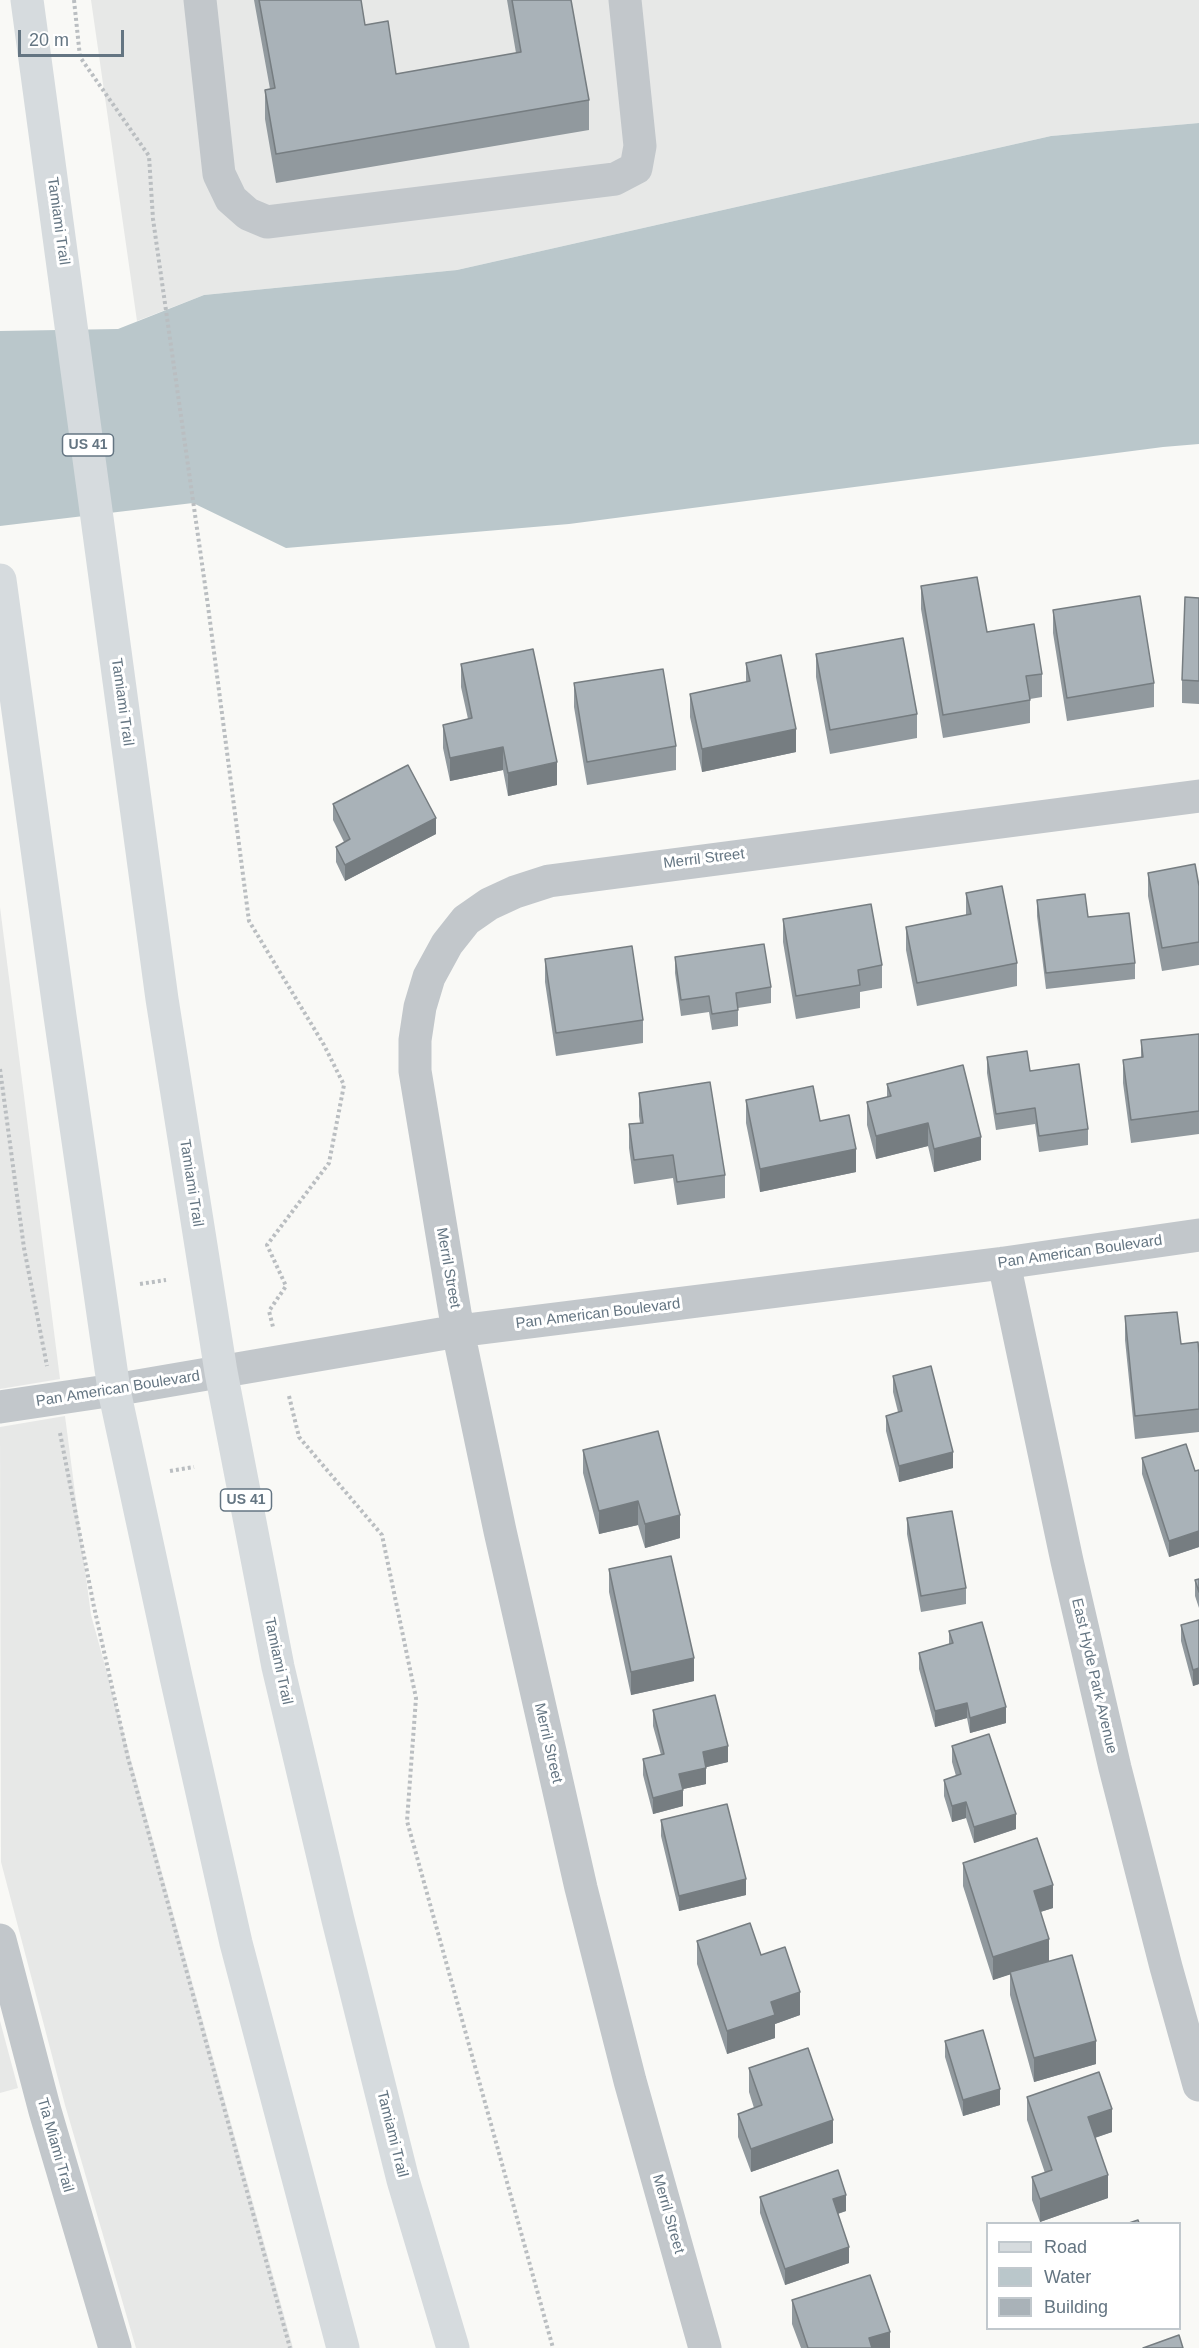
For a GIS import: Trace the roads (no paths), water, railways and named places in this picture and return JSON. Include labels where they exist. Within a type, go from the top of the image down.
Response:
[{"type":"main road","name":"Tamiami Trail","points":[[27,0],[162,999],[221,1372],[278,1667],[338,1920],[403,2180],[453,2348]]},
{"type":"main road","points":[[0,580],[114,1390],[236,1944],[343,2348]]},
{"type":"street","points":[[200,0],[219,174],[231,199],[248,214],[267,222],[615,179],[636,168],[640,146],[625,0]]},
{"type":"street","name":"Merril Street","points":[[705,2348],[630,2081],[581,1888],[500,1531],[458,1331],[415,1071],[415,1040],[420,1007],[429,977],[447,944],[466,920],[489,904],[549,880],[1199,796]]},
{"type":"street","name":"Pan American Boulevard","points":[[0,1407],[114,1390],[458,1331],[1004,1263],[1199,1235]]},
{"type":"street","name":"East Hyde Park Avenue","points":[[1004,1263],[1067,1561],[1115,1768],[1199,2085]]},
{"type":"street","name":"Tia Miami Trail","points":[[0,1940],[45,2111],[115,2348]]},
{"type":"water","points":[[1199,123],[1199,444],[569,524],[286,548],[193,503],[0,526],[0,331],[118,329],[204,295],[457,270],[1051,136]]}]
